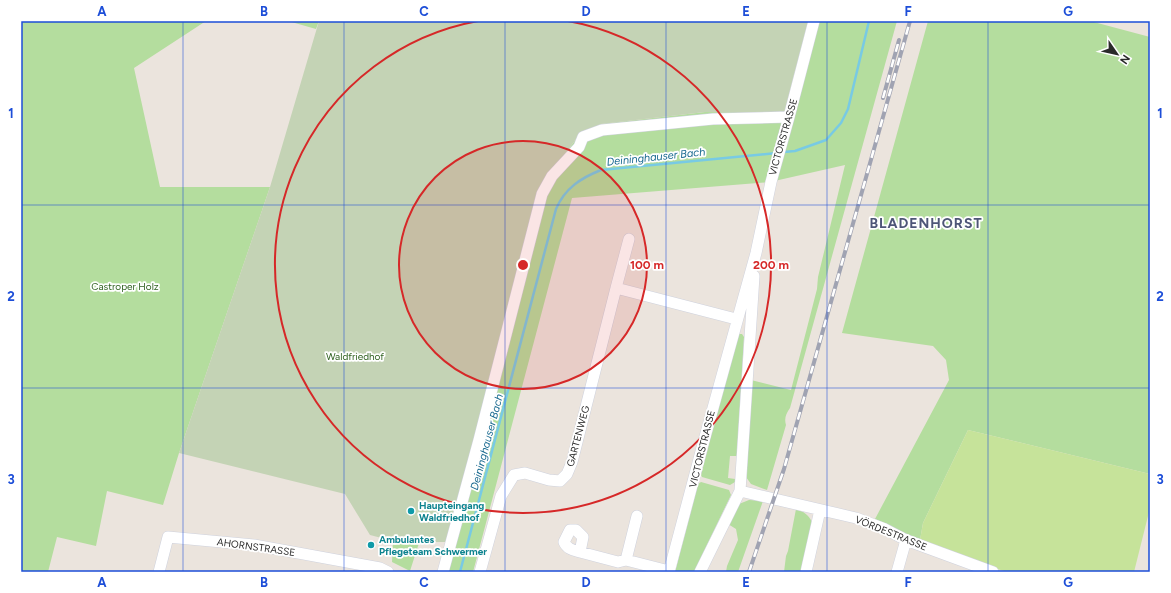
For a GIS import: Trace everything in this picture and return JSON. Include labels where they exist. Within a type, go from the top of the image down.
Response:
[{"type":"street","name":"VICTORSTRASSE","points":[[669,572],[735,323],[756,253],[770,182],[785,132],[814,21]]},
{"type":"street","points":[[443,572],[479,440],[542,194],[552,176],[579,147],[583,137],[602,130],[713,119],[789,117]]},
{"type":"street","name":"GARTENWEG","points":[[480,572],[502,496],[514,475],[525,473],[549,480],[560,481],[567,474],[572,462],[629,239]]},
{"type":"street","name":"VICTORSTRASSE","points":[[700,572],[740,491],[756,253]]},
{"type":"street","points":[[616,288],[735,323],[750,331]]},
{"type":"street","name":"VÖRDESTRASSE","points":[[740,491],[856,518],[885,529],[906,540],[993,572]]},
{"type":"street","points":[[806,572],[820,510]]},
{"type":"street","points":[[626,560],[637,516]]},
{"type":"street","name":"AHORNSTRASSE","points":[[159,572],[168,537],[254,545],[382,571]]},
{"type":"street","points":[[897,572],[906,540]]},
{"type":"street","points":[[580,552],[618,562],[626,560],[669,572]]},
{"type":"green space","name":"Castroper Holz","points":[[21,21],[206,21],[134,68],[160,187],[270,187],[179,453],[163,505],[107,491],[96,546],[57,537],[48,572],[21,572]]},
{"type":"green space","points":[[288,21],[319,21],[316,29]]},
{"type":"green space","name":"Waldfriedhof","points":[[319,21],[808,21],[784,113],[705,112],[601,124],[579,135],[542,185],[447,542],[397,542],[370,535],[345,494],[179,453],[270,187]]},
{"type":"green space","points":[[808,21],[897,21],[790,408],[787,412],[785,420],[786,425],[767,490],[751,484],[746,477],[751,380],[791,390],[817,289],[818,277],[845,165],[770,182],[572,198],[473,572],[448,572],[542,185],[579,135],[601,124],[705,112],[784,113]]},
{"type":"green space","points":[[928,21],[1090,21],[1150,37],[1150,474],[968,430],[923,523],[920,540],[875,519],[949,380],[946,360],[933,346],[842,333]]},
{"type":"green space","points":[[742,334],[744,337],[737,456],[730,456],[728,478],[735,479],[735,482],[730,485],[702,477],[701,475],[737,336]]},
{"type":"green space","points":[[968,430],[1150,474],[1150,508],[1134,572],[1008,572],[979,564],[920,540],[923,523]]},
{"type":"green space","points":[[701,482],[729,490],[731,495],[694,572],[675,572],[698,484]]},
{"type":"green space","points":[[749,500],[763,501],[738,572],[726,572],[738,540],[736,529],[728,524],[739,504]]},
{"type":"green space","points":[[796,509],[806,514],[812,522],[802,572],[784,572],[786,556]]},
{"type":"green space","points":[[393,541],[419,543],[410,571],[392,562]]},
{"type":"waterway","name":"Deininghauser Bach","points":[[784,152],[795,151],[826,140],[841,123],[848,109],[869,21]]},
{"type":"waterway","name":"Deininghauser Bach","points":[[460,572],[556,209],[564,195],[580,180],[601,170],[777,153]]},
{"type":"railway","points":[[749,572],[784,469],[910,21]]},
{"type":"railway","points":[[883,98],[899,40]]},
{"type":"place","name":"Haupteingang Waldfriedhof","points":[[411,511]]},
{"type":"place","name":"Ambulantes Pflegeteam Schwermer","points":[[371,545]]},
{"type":"district","name":"BLADENHORST","points":[[926,223]]}]
